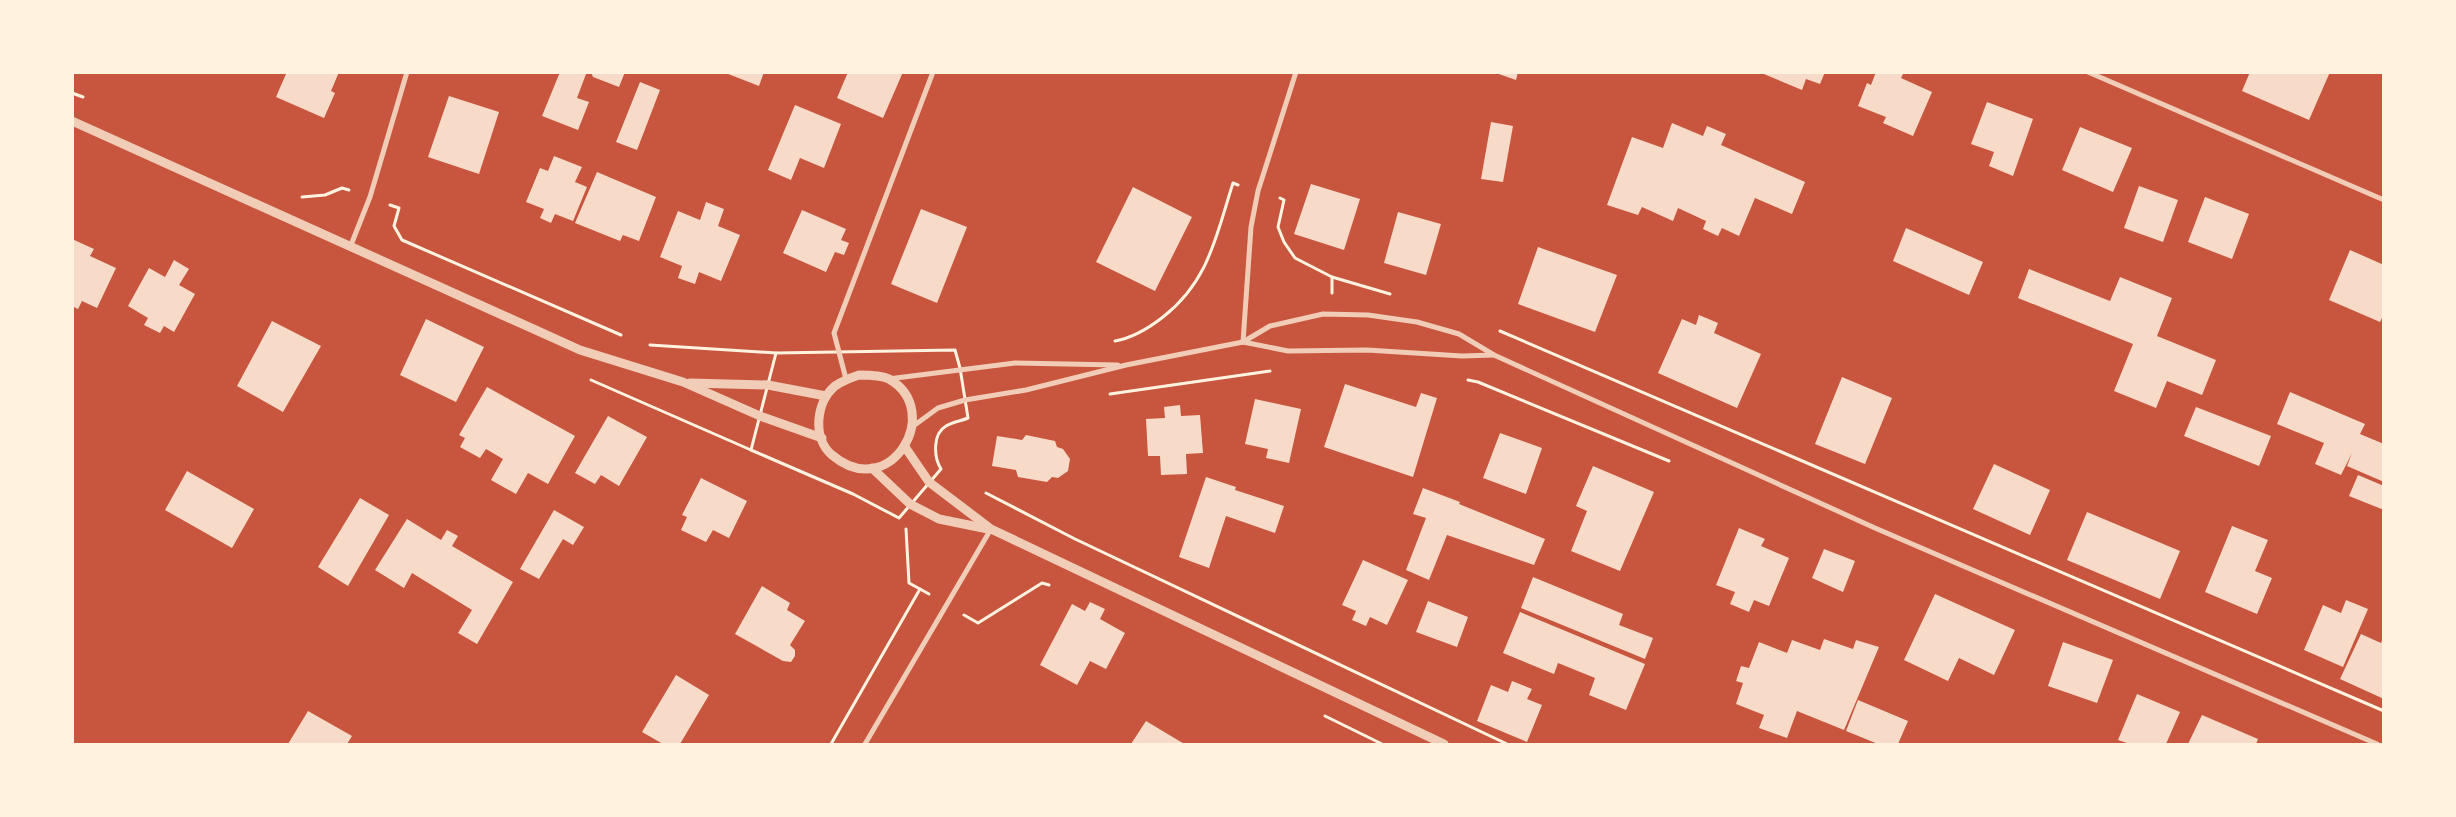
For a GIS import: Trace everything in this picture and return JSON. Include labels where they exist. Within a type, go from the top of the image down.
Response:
[{"type":"street","points":[[351,245],[370,197],[407,72]]},
{"type":"street","points":[[846,379],[834,332],[933,72]]},
{"type":"street","points":[[1243,342],[1251,226],[1258,191],[1296,72]]},
{"type":"street","points":[[2088,72],[2384,200]]},
{"type":"street","points":[[72,121],[351,245],[580,350],[683,382],[760,416],[822,438]]},
{"type":"street","points":[[912,427],[938,408],[965,400],[1026,390],[1126,365],[1243,342],[1270,326],[1298,318],[1332,314],[1368,315],[1416,322],[1459,334],[1494,356],[1875,528],[2377,744]]},
{"type":"street","points":[[1243,342],[1288,351],[1367,350],[1462,356],[1494,356]]},
{"type":"street","points":[[888,379],[900,388],[912,412],[912,427],[905,447],[891,461],[872,468],[857,468],[842,462],[829,452],[822,438],[819,417],[826,396],[835,386],[846,379],[859,375],[888,379],[928,375],[960,368],[1015,363],[1126,365]]},
{"type":"street","points":[[683,382],[768,385],[826,396]]},
{"type":"street","points":[[905,447],[930,482],[991,529],[1444,744]]},
{"type":"street","points":[[872,468],[910,504],[939,520],[991,529]]},
{"type":"street","points":[[865,744],[991,529]]},
{"type":"path","points":[[1108,342],[1133,336],[1153,325],[1188,296],[1201,276],[1209,257],[1233,183],[1284,200],[1278,227],[1284,242],[1296,258],[1332,277],[1394,295]]},
{"type":"path","points":[[1332,277],[1332,314]]},
{"type":"path","points":[[1496,329],[2384,711]]},
{"type":"path","points":[[955,350],[960,368],[968,418]]},
{"type":"path","points":[[964,350],[776,353],[751,450],[853,494],[899,518],[905,527],[909,582],[978,623],[1042,583],[1051,586]]},
{"type":"path","points":[[1107,394],[1275,370]]},
{"type":"path","points":[[1459,378],[1478,382],[1672,463]]},
{"type":"path","points":[[949,474],[941,469],[936,461],[939,433],[944,426],[976,416]]},
{"type":"path","points":[[899,518],[941,469]]},
{"type":"path","points":[[983,491],[1084,543],[1507,744]]},
{"type":"path","points":[[831,744],[920,588]]},
{"type":"path","points":[[1321,715],[1382,744]]},
{"type":"building","points":[[282,72],[339,72],[331,91],[335,93],[324,118],[276,97],[286,74]]},
{"type":"building","points":[[560,72],[586,74],[577,98],[589,102],[578,130],[542,116]]},
{"type":"building","points":[[591,72],[625,72],[619,87],[593,77]]},
{"type":"building","points":[[723,72],[764,72],[759,86]]},
{"type":"building","points":[[848,72],[903,72],[883,118],[837,98]]},
{"type":"building","points":[[1493,72],[1518,72],[1516,80]]},
{"type":"building","points":[[1759,72],[1825,72],[1820,84],[1806,79],[1802,90]]},
{"type":"building","points":[[1876,72],[1901,72],[1903,74],[1901,78],[1932,92],[1913,136],[1883,123],[1886,117],[1858,106],[1867,83],[1871,85]]},
{"type":"building","points":[[2250,72],[2330,72],[2309,120],[2242,91]]},
{"type":"building","points":[[640,82],[660,90],[637,150],[616,142]]},
{"type":"building","points":[[449,96],[499,112],[479,174],[428,157]]},
{"type":"building","points":[[1987,102],[2033,119],[2013,176],[1989,166],[1994,152],[1971,144]]},
{"type":"building","points":[[795,105],[841,124],[824,168],[800,158],[791,180],[768,170]]},
{"type":"building","points":[[1491,122],[1513,126],[1503,182],[1481,179]]},
{"type":"building","points":[[1672,123],[1703,136],[1707,126],[1726,134],[1721,145],[1805,182],[1792,214],[1755,198],[1739,236],[1722,228],[1718,236],[1703,229],[1706,221],[1678,208],[1673,221],[1642,207],[1638,215],[1607,205],[1632,137],[1663,148]]},
{"type":"building","points":[[2080,127],[2132,148],[2113,192],[2062,170]]},
{"type":"building","points":[[554,156],[582,167],[575,182],[587,187],[573,221],[555,214],[551,223],[540,218],[544,209],[526,202],[540,168],[548,171]]},
{"type":"building","points":[[597,172],[656,197],[639,241],[623,235],[620,241],[575,223]]},
{"type":"building","points":[[1311,184],[1360,199],[1344,250],[1294,234]]},
{"type":"building","points":[[2139,186],[2178,200],[2163,242],[2124,228]]},
{"type":"building","points":[[1133,187],[1192,217],[1155,291],[1096,262]]},
{"type":"building","points":[[2205,197],[2249,214],[2232,259],[2188,242]]},
{"type":"building","points":[[706,202],[724,209],[718,226],[740,235],[721,281],[699,272],[695,284],[678,278],[682,266],[660,257],[678,211],[700,220]]},
{"type":"building","points":[[921,209],[967,227],[937,303],[891,284]]},
{"type":"building","points":[[802,210],[846,229],[841,240],[849,243],[844,255],[835,252],[826,272],[783,253]]},
{"type":"building","points":[[1398,212],[1441,224],[1426,275],[1384,263]]},
{"type":"building","points":[[1906,228],[1983,262],[1969,295],[1893,261]]},
{"type":"building","points":[[72,239],[94,249],[90,256],[116,268],[97,308],[82,301],[78,309],[72,306]]},
{"type":"building","points":[[1538,247],[1617,275],[1595,332],[1518,304]]},
{"type":"building","points":[[2350,250],[2384,265],[2384,314],[2380,322],[2329,300]]},
{"type":"building","points":[[174,260],[189,269],[179,285],[195,294],[174,332],[164,326],[160,333],[144,325],[148,318],[128,306],[149,268],[165,277]]},
{"type":"building","points":[[2029,269],[2110,301],[2120,277],[2172,298],[2157,336],[2216,360],[2202,395],[2167,381],[2156,408],[2114,391],[2133,344],[2018,298]]},
{"type":"building","points":[[1699,315],[1718,323],[1714,333],[1761,354],[1737,408],[1658,373],[1682,319],[1696,325]]},
{"type":"building","points":[[426,319],[484,347],[456,402],[400,375]]},
{"type":"building","points":[[272,321],[321,346],[283,412],[237,386]]},
{"type":"building","points":[[1842,377],[1892,398],[1865,464],[1815,444]]},
{"type":"building","points":[[1345,384],[1416,407],[1421,393],[1437,398],[1413,477],[1324,447]]},
{"type":"building","points":[[487,387],[575,436],[548,484],[528,473],[516,494],[491,480],[503,459],[486,449],[480,458],[460,447],[465,438],[459,435]]},
{"type":"building","points":[[2290,392],[2365,424],[2360,434],[2384,444],[2384,482],[2347,466],[2352,453],[2341,475],[2315,464],[2324,443],[2277,424]]},
{"type":"building","points":[[1255,399],[1301,409],[1289,463],[1266,458],[1268,449],[1245,444]]},
{"type":"building","points":[[1180,405],[1181,416],[1200,415],[1203,453],[1186,454],[1187,474],[1161,475],[1160,456],[1148,456],[1146,419],[1165,418],[1164,407]]},
{"type":"building","points":[[2196,407],[2271,436],[2259,466],[2184,436]]},
{"type":"building","points":[[608,416],[647,437],[619,486],[601,475],[595,484],[575,473]]},
{"type":"building","points":[[1500,433],[1542,448],[1526,494],[1483,478]]},
{"type":"building","points":[[1026,435],[1055,441],[1057,447],[1063,449],[1070,459],[1068,471],[1058,478],[1052,477],[1047,482],[1018,477],[1016,470],[992,466],[997,436],[1022,440]]},
{"type":"building","points":[[1994,464],[2050,490],[2030,535],[1973,509]]},
{"type":"building","points":[[1593,466],[1654,492],[1620,571],[1571,551],[1587,511],[1576,506]]},
{"type":"building","points":[[187,471],[254,509],[232,548],[165,510]]},
{"type":"building","points":[[2358,475],[2384,486],[2384,510],[2349,496]]},
{"type":"building","points":[[1206,477],[1236,487],[1235,490],[1284,506],[1275,533],[1226,516],[1209,568],[1179,557]]},
{"type":"building","points":[[701,478],[747,501],[729,538],[713,530],[706,542],[681,530],[687,517],[682,515]]},
{"type":"building","points":[[1423,488],[1545,539],[1534,565],[1447,535],[1429,580],[1406,570],[1426,518],[1413,514]]},
{"type":"building","points":[[360,498],[389,515],[348,586],[318,567]]},
{"type":"building","points":[[554,510],[584,527],[573,545],[563,539],[539,579],[520,569]]},
{"type":"building","points":[[2087,512],[2180,551],[2160,599],[2067,560]]},
{"type":"building","points":[[407,519],[441,540],[447,530],[458,536],[452,546],[513,582],[477,644],[458,633],[472,610],[412,573],[404,588],[375,570]]},
{"type":"building","points":[[2232,526],[2268,540],[2255,571],[2272,578],[2257,614],[2205,592]]},
{"type":"building","points":[[1739,528],[1765,539],[1761,546],[1789,558],[1769,606],[1754,600],[1749,612],[1730,604],[1735,592],[1716,585]]},
{"type":"building","points":[[1824,549],[1855,561],[1843,592],[1812,578]]},
{"type":"building","points":[[1363,560],[1408,580],[1387,625],[1370,617],[1366,626],[1352,620],[1356,611],[1342,605]]},
{"type":"building","points":[[1533,577],[1623,614],[1619,625],[1653,638],[1645,659],[1521,608]]},
{"type":"building","points":[[762,586],[790,603],[787,610],[805,621],[790,645],[795,650],[795,656],[791,662],[783,661],[735,634]]},
{"type":"building","points":[[1935,594],[2015,630],[1994,675],[1959,658],[1948,681],[1904,660]]},
{"type":"building","points":[[2346,600],[2368,609],[2343,667],[2304,650],[2323,605],[2341,613]]},
{"type":"building","points":[[1428,601],[1468,617],[1457,647],[1416,632]]},
{"type":"building","points":[[1090,602],[1105,609],[1100,619],[1125,633],[1106,669],[1090,661],[1077,685],[1040,665],[1072,604],[1085,611]]},
{"type":"building","points":[[1520,612],[1645,664],[1626,710],[1589,695],[1595,678],[1558,663],[1554,674],[1503,653]]},
{"type":"building","points":[[2361,634],[2381,643],[2384,635],[2384,699],[2340,679]]},
{"type":"building","points":[[1824,639],[1853,649],[1856,640],[1879,647],[1844,730],[1797,711],[1787,738],[1759,728],[1764,715],[1736,704],[1743,683],[1736,681],[1741,666],[1749,668],[1759,642],[1787,653],[1792,640],[1820,650]]},
{"type":"building","points":[[2063,642],[2113,660],[2097,703],[2048,686]]},
{"type":"building","points":[[676,675],[709,695],[680,744],[663,744],[642,732]]},
{"type":"building","points":[[1512,681],[1532,689],[1527,699],[1542,705],[1527,742],[1477,721],[1491,685],[1508,692]]},
{"type":"building","points":[[2137,694],[2180,712],[2166,744],[2130,744],[2118,740]]},
{"type":"building","points":[[1858,700],[1908,721],[1898,744],[1878,744],[1846,731]]},
{"type":"building","points":[[308,711],[352,736],[347,744],[288,744]]},
{"type":"building","points":[[2202,715],[2258,739],[2256,744],[2188,744]]},
{"type":"building","points":[[1146,721],[1181,742],[1185,744],[1131,744]]}]
